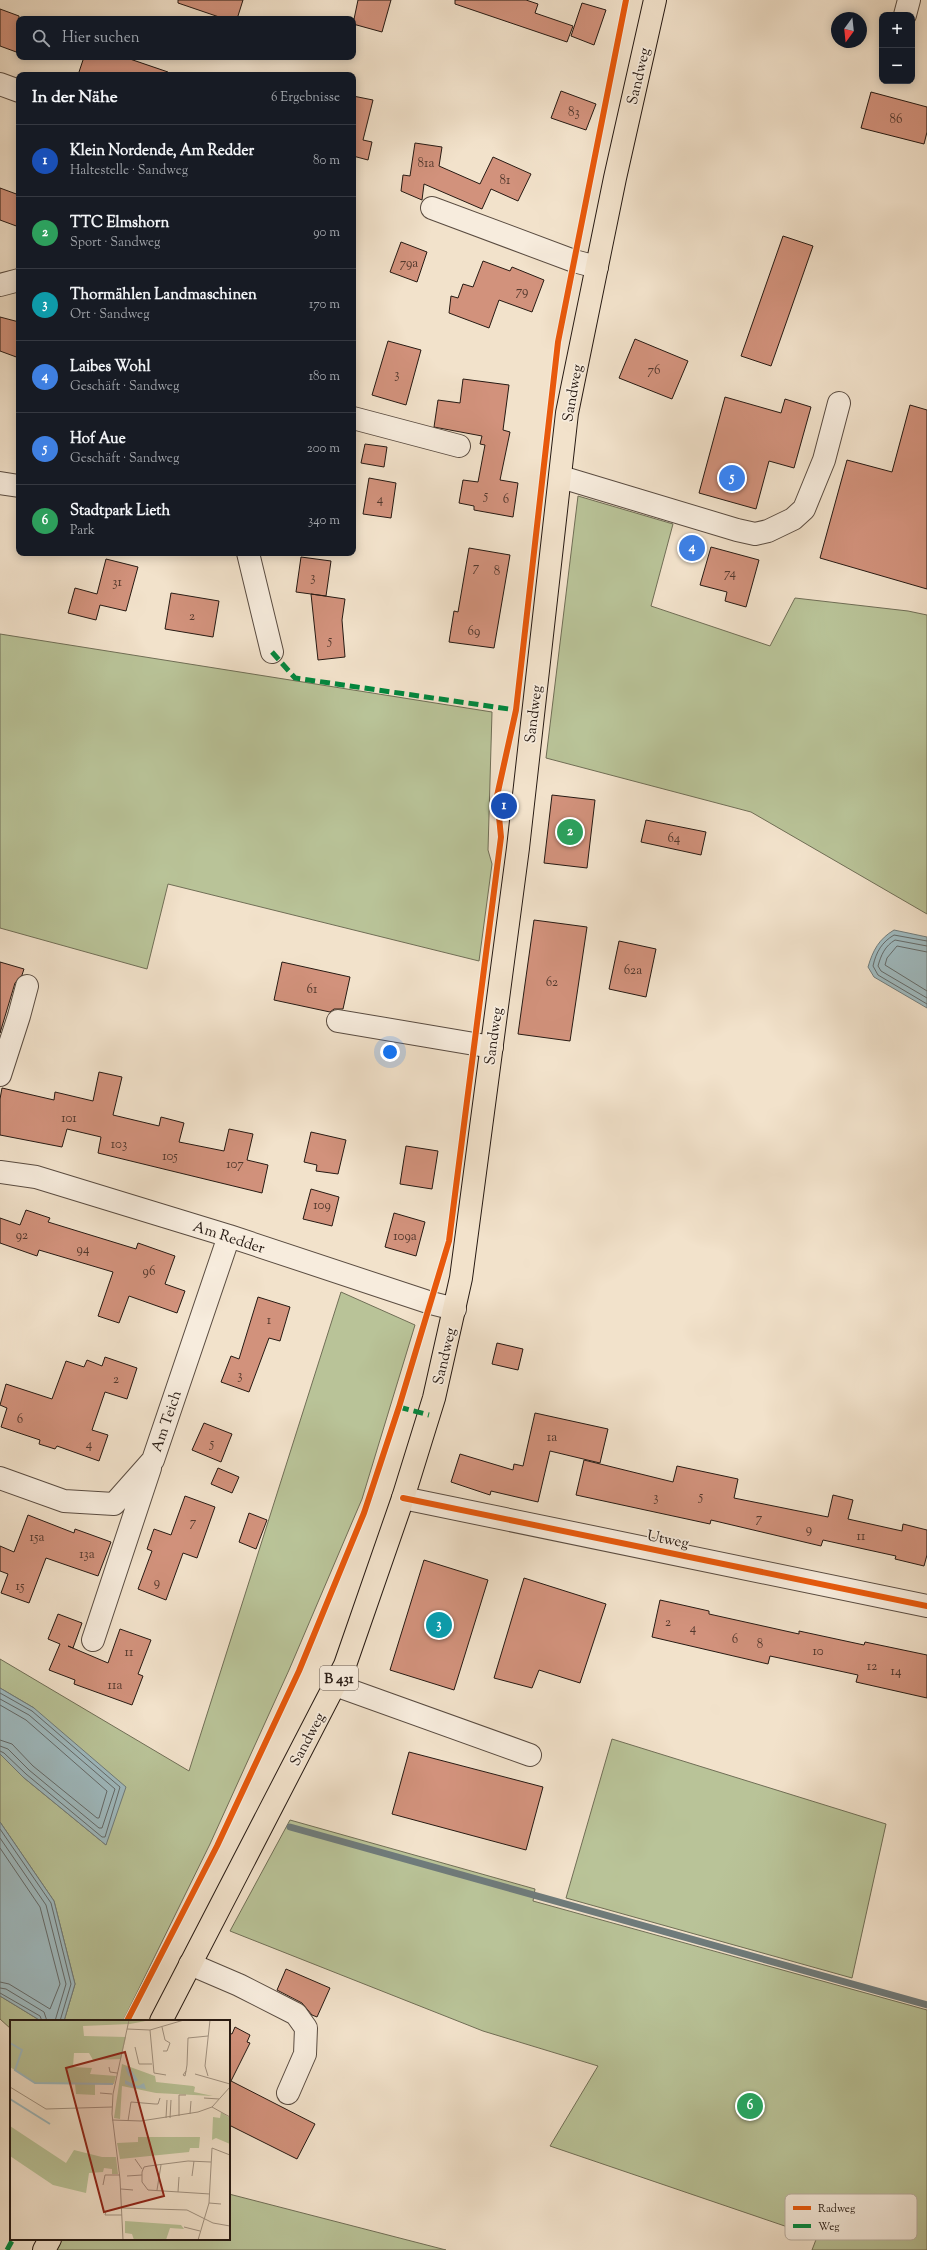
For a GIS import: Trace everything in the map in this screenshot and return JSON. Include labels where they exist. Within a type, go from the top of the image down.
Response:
[{"type":"main road","name":"Sandweg","points":[[162,2020],[345,1665],[403,1498],[434,1398],[455,1310],[492,1047],[518,848],[561,478],[567,414],[597,267],[655,0]]},
{"type":"main road","points":[[44,2250],[49,2240]]},
{"type":"street","points":[[906,12],[909,0]]},
{"type":"street","points":[[0,84],[16,90]]},
{"type":"street","points":[[432,208],[574,261],[597,267]]},
{"type":"street","points":[[0,285],[16,281]]},
{"type":"street","points":[[561,478],[737,530],[755,534],[768,532],[793,519],[804,509],[824,460],[839,403]]},
{"type":"street","points":[[356,419],[459,446]]},
{"type":"street","points":[[0,483],[16,486]]},
{"type":"street","points":[[249,556],[272,652]]},
{"type":"street","points":[[0,1075],[20,1016],[27,986]]},
{"type":"street","points":[[338,1021],[492,1047]]},
{"type":"street","name":"Am Redder","points":[[0,1172],[36,1177],[229,1236],[455,1310]]},
{"type":"street","name":"Am Teich","points":[[0,1478],[64,1501],[114,1504],[153,1460],[229,1236]]},
{"type":"street","points":[[93,1640],[153,1460]]},
{"type":"street","name":"Utweg","points":[[403,1498],[927,1606]]},
{"type":"street","points":[[335,1685],[530,1755]]},
{"type":"street","points":[[190,1964],[239,1985],[296,2014],[306,2028],[305,2054],[288,2093]]},
{"type":"green space","points":[[578,496],[673,524],[651,606],[770,646],[795,598],[908,611],[927,615],[927,914],[751,812],[546,758]]},
{"type":"green space","points":[[0,634],[492,712],[488,850],[492,864],[479,961],[168,884],[147,969],[0,928]]},
{"type":"green space","points":[[341,1292],[415,1325],[362,1499],[289,1670],[210,1844],[123,2020],[64,2020],[75,1984],[54,1901],[0,1822],[0,1754],[23,1777],[106,1845],[34,1708],[0,1688],[0,1659],[189,1771]]},
{"type":"green space","points":[[612,1739],[886,1824],[852,1978],[566,1898]]},
{"type":"green space","points":[[290,1820],[535,1889],[533,1901],[927,2010],[927,2250],[812,2250],[816,2240],[917,2240],[917,2194],[785,2194],[785,2226],[550,2146],[598,2066],[483,2031],[230,1931]]},
{"type":"green space","points":[[0,1996],[39,2020],[10,2020],[10,2028],[0,2019]]},
{"type":"green space","points":[[230,2194],[446,2250],[44,2250],[49,2240],[230,2240]]},
{"type":"water","points":[[894,930],[927,937],[927,1008],[874,977],[868,967],[872,955],[880,941]]},
{"type":"water","points":[[0,1688],[34,1708],[126,1787],[106,1845],[23,1777],[0,1754]]},
{"type":"water","points":[[0,1822],[54,1901],[75,1984],[64,2020],[39,2020],[0,1996]]},
{"type":"building","points":[[178,0],[243,0],[238,16],[216,16],[178,3]]},
{"type":"building","points":[[358,0],[391,0],[382,32],[356,25],[356,16],[355,16]]},
{"type":"building","points":[[455,0],[526,0],[538,4],[535,13],[573,26],[567,42],[455,4]]},
{"type":"building","points":[[582,3],[606,10],[594,45],[571,36]]},
{"type":"building","points":[[0,9],[19,16],[16,16],[16,52],[0,46]]},
{"type":"building","points":[[83,60],[133,60],[168,72],[79,72]]},
{"type":"building","points":[[561,91],[596,104],[586,130],[551,118]]},
{"type":"building","points":[[871,92],[927,107],[927,132],[924,144],[861,128]]},
{"type":"building","points":[[356,97],[373,100],[363,140],[372,142],[368,160],[356,157]]},
{"type":"building","points":[[415,143],[442,147],[439,166],[480,184],[493,157],[531,174],[518,201],[491,189],[482,209],[424,184],[422,200],[401,191],[403,175],[410,176]]},
{"type":"building","points":[[0,188],[16,194],[16,226],[0,220]]},
{"type":"building","points":[[783,236],[813,246],[771,366],[741,356]]},
{"type":"building","points":[[401,242],[427,252],[417,282],[390,272]]},
{"type":"building","points":[[483,261],[510,271],[512,267],[544,280],[532,312],[499,300],[489,328],[449,313],[451,296],[458,298],[463,284],[473,287]]},
{"type":"building","points":[[0,317],[16,321],[16,357],[0,351]]},
{"type":"building","points":[[635,339],[688,361],[672,399],[619,378]]},
{"type":"building","points":[[388,341],[421,350],[406,405],[372,395]]},
{"type":"building","points":[[463,379],[509,385],[503,430],[510,432],[500,480],[518,483],[513,517],[474,510],[474,506],[459,503],[463,480],[478,482],[485,445],[480,444],[482,436],[434,427],[438,400],[460,403]]},
{"type":"building","points":[[725,397],[781,413],[785,399],[811,407],[794,468],[769,461],[756,509],[699,493]]},
{"type":"building","points":[[910,405],[927,410],[927,589],[820,558],[847,460],[892,472]]},
{"type":"building","points":[[365,444],[387,447],[384,467],[361,463]]},
{"type":"building","points":[[369,478],[396,483],[391,518],[363,514]]},
{"type":"building","points":[[711,547],[759,560],[746,607],[725,601],[727,592],[700,585]]},
{"type":"building","points":[[469,548],[510,555],[494,648],[449,642],[454,611],[458,612]]},
{"type":"building","points":[[301,557],[331,561],[326,596],[296,592]]},
{"type":"building","points":[[106,559],[138,567],[126,611],[100,605],[96,620],[68,613],[75,588],[97,594]]},
{"type":"building","points":[[171,593],[219,601],[213,637],[165,629]]},
{"type":"building","points":[[311,594],[345,599],[342,620],[345,657],[318,660]]},
{"type":"building","points":[[552,795],[595,800],[587,868],[544,863]]},
{"type":"building","points":[[646,820],[706,832],[701,855],[641,842]]},
{"type":"building","points":[[534,920],[587,927],[570,1041],[518,1034]]},
{"type":"building","points":[[619,941],[656,949],[646,997],[609,989]]},
{"type":"building","points":[[0,962],[24,969],[22,975],[15,983],[0,1033]]},
{"type":"building","points":[[282,962],[350,977],[343,1009],[334,1009],[330,1012],[274,1000]]},
{"type":"building","points":[[99,1072],[122,1077],[113,1115],[159,1126],[161,1117],[184,1123],[179,1142],[224,1151],[229,1129],[253,1134],[247,1160],[268,1165],[262,1193],[98,1153],[101,1137],[67,1129],[62,1147],[0,1135],[0,1099],[2,1088],[54,1100],[55,1092],[93,1101]]},
{"type":"building","points":[[311,1132],[346,1140],[338,1174],[316,1171],[317,1165],[304,1162]]},
{"type":"building","points":[[406,1146],[438,1151],[432,1189],[400,1184]]},
{"type":"building","points":[[311,1189],[339,1197],[332,1226],[303,1219]]},
{"type":"building","points":[[26,1210],[50,1218],[48,1222],[136,1249],[138,1243],[175,1256],[165,1284],[185,1291],[177,1313],[129,1296],[119,1323],[98,1316],[113,1272],[39,1250],[37,1256],[0,1243],[0,1218],[20,1225]]},
{"type":"building","points":[[394,1213],[425,1222],[416,1256],[385,1247]]},
{"type":"building","points":[[258,1297],[290,1307],[280,1341],[269,1338],[249,1392],[221,1382],[231,1356],[239,1359]]},
{"type":"building","points":[[497,1343],[523,1349],[518,1370],[492,1364]]},
{"type":"building","points":[[105,1357],[137,1368],[127,1399],[105,1392],[92,1430],[108,1435],[99,1461],[57,1446],[55,1449],[39,1444],[40,1440],[1,1427],[7,1408],[0,1405],[6,1384],[52,1399],[66,1361],[84,1367],[87,1360],[102,1366]]},
{"type":"building","points":[[535,1413],[608,1429],[600,1463],[550,1451],[538,1502],[491,1491],[490,1495],[451,1482],[460,1454],[513,1470],[514,1464],[523,1466]]},
{"type":"building","points":[[204,1423],[232,1434],[221,1462],[192,1450]]},
{"type":"building","points":[[584,1460],[673,1482],[677,1466],[738,1479],[734,1498],[828,1517],[833,1495],[853,1500],[848,1519],[902,1531],[903,1524],[927,1530],[927,1555],[924,1566],[895,1559],[896,1556],[823,1540],[821,1546],[711,1520],[710,1524],[576,1495]]},
{"type":"building","points":[[218,1468],[239,1477],[232,1493],[211,1484]]},
{"type":"building","points":[[185,1496],[215,1507],[197,1558],[183,1553],[166,1600],[138,1589],[152,1551],[147,1549],[154,1529],[171,1535]]},
{"type":"building","points":[[249,1513],[267,1520],[256,1549],[239,1542]]},
{"type":"building","points":[[28,1515],[74,1533],[75,1529],[111,1542],[98,1576],[46,1558],[29,1603],[1,1593],[8,1574],[0,1571],[0,1546],[14,1552]]},
{"type":"building","points":[[424,1560],[488,1580],[454,1690],[390,1670]]},
{"type":"building","points":[[524,1578],[606,1604],[580,1683],[539,1670],[532,1688],[494,1678]]},
{"type":"building","points":[[660,1600],[709,1611],[709,1614],[799,1634],[799,1631],[864,1645],[865,1642],[927,1655],[927,1698],[856,1682],[858,1675],[770,1656],[768,1664],[652,1637]]},
{"type":"building","points":[[58,1614],[82,1623],[73,1648],[68,1646],[108,1663],[120,1629],[151,1640],[138,1674],[143,1676],[132,1705],[74,1684],[75,1680],[49,1670],[60,1644],[48,1639]]},
{"type":"building","points":[[409,1752],[543,1787],[526,1850],[392,1814]]},
{"type":"building","points":[[286,1969],[330,1988],[317,2017],[312,2015],[302,2003],[277,1990]]},
{"type":"building","points":[[235,2027],[250,2035],[247,2042],[250,2043],[231,2081],[315,2124],[297,2159],[230,2126],[230,2033],[232,2034]]},
{"type":"waterway","points":[[290,1827],[927,2005]]},
{"type":"marked path","points":[[272,652],[295,678],[516,710]]},
{"type":"marked path","points":[[399,1407],[429,1415]]},
{"type":"marked path","points":[[7,2250],[12,2240]]},
{"type":"cycle path","points":[[128,2020],[217,1846],[299,1671],[364,1513],[399,1407],[449,1241],[501,837],[497,796],[516,710],[558,342],[626,0]]},
{"type":"cycle path","points":[[403,1498],[927,1606]]},
{"type":"place","name":"Hof Aue","points":[[732,478]]},
{"type":"place","name":"Laibes Wohl","points":[[692,548]]},
{"type":"place","name":"Klein Nordende, Am Redder","points":[[504,806]]},
{"type":"place","name":"TTC Elmshorn","points":[[570,832]]},
{"type":"place","name":"Thormählen Landmaschinen","points":[[439,1625]]},
{"type":"place","name":"Stadtpark Lieth","points":[[750,2106]]}]
